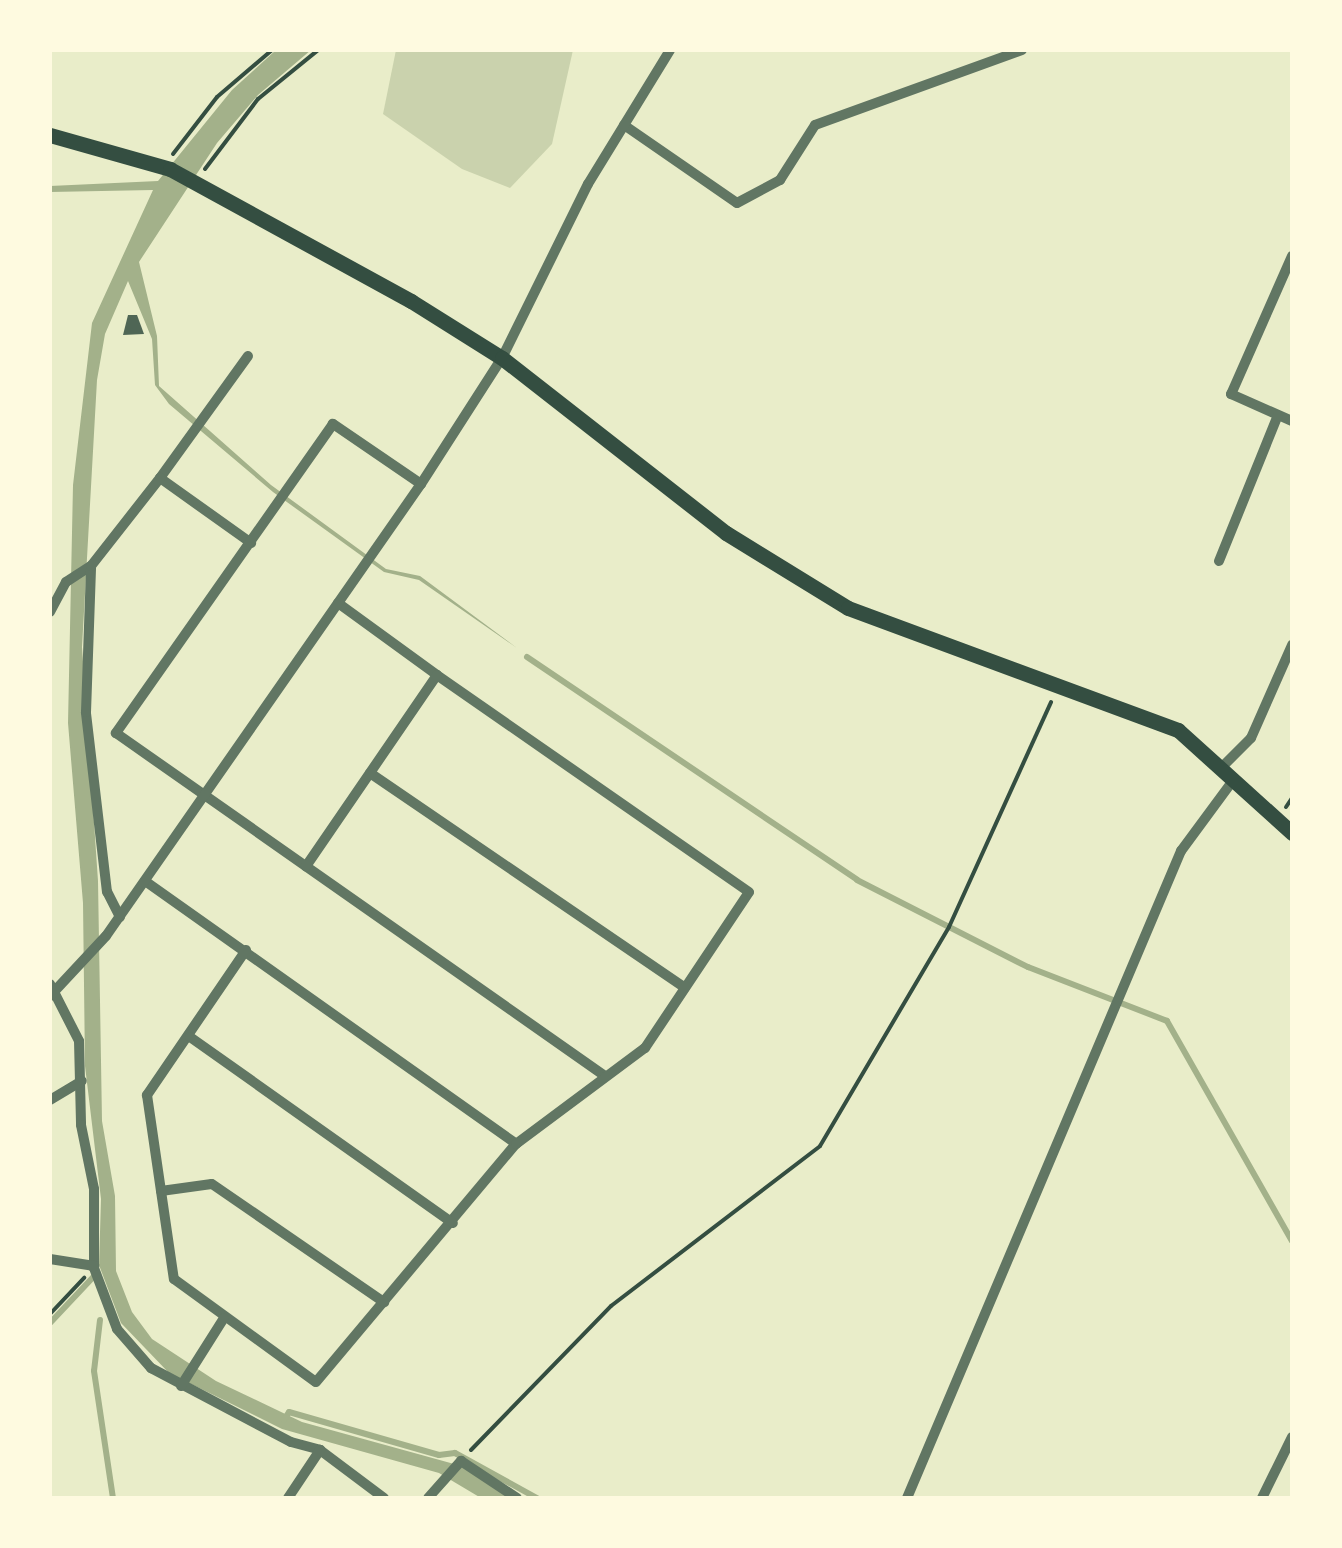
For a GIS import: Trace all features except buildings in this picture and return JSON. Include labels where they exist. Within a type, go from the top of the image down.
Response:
[{"type":"main road","points":[[50,135],[166,167],[502,358],[726,533],[793,576],[922,640],[1152,715],[1228,773],[1292,833]]},
{"type":"street","points":[[384,1498],[320,1450],[291,1442],[180,1386],[127,1344],[102,1303],[94,1267],[94,1188],[82,1126],[79,1041],[51,990],[120,916],[421,484],[502,358],[624,124],[670,50]]},
{"type":"street","points":[[624,124],[737,202],[780,180],[815,125],[1022,50]]},
{"type":"street","points":[[1292,256],[1231,394],[1292,421]]},
{"type":"street","points":[[50,612],[69,580],[87,568],[160,478],[248,356]]},
{"type":"street","points":[[1219,562],[1278,415]]},
{"type":"street","points":[[421,484],[333,424],[116,733],[606,1076]]},
{"type":"street","points":[[160,478],[250,543]]},
{"type":"street","points":[[87,568],[86,712],[107,892],[120,916]]},
{"type":"street","points":[[246,950],[190,1037],[146,1094],[174,1279],[316,1382],[516,1144],[645,1048],[749,892],[338,603]]},
{"type":"street","points":[[907,1498],[1181,851],[1251,738],[1292,645]]},
{"type":"street","points":[[306,866],[437,676]]},
{"type":"street","points":[[370,773],[685,988]]},
{"type":"street","points":[[145,881],[516,1144]]},
{"type":"street","points":[[190,1037],[453,1222]]},
{"type":"street","points":[[50,1100],[82,1082]]},
{"type":"street","points":[[161,1191],[212,1184],[384,1302]]},
{"type":"street","points":[[50,1259],[94,1267]]},
{"type":"street","points":[[180,1386],[224,1318]]},
{"type":"street","points":[[1262,1498],[1292,1437]]},
{"type":"street","points":[[288,1498],[320,1450]]},
{"type":"street","points":[[428,1498],[461,1461],[518,1498]]},
{"type":"path","points":[[166,167],[217,97],[272,50]]},
{"type":"path","points":[[194,181],[258,99],[318,50]]},
{"type":"path","points":[[461,1461],[610,1306],[820,1146],[949,927],[1058,686]]},
{"type":"path","points":[[50,1314],[94,1267]]},
{"type":"shaded area","points":[[276,50],[311,50],[258,95],[217,143],[139,262],[157,336],[159,386],[271,485],[386,569],[420,576],[517,648],[419,580],[384,572],[273,492],[169,404],[155,385],[152,339],[128,281],[105,334],[97,380],[82,647],[98,881],[102,1121],[115,1196],[116,1271],[132,1312],[152,1339],[216,1381],[302,1422],[465,1467],[512,1498],[481,1498],[439,1473],[282,1429],[169,1373],[121,1323],[99,1265],[101,1199],[85,1066],[83,903],[68,723],[73,485],[92,323],[153,190],[50,192],[50,186],[158,181],[232,90]]},
{"type":"shaded area","points":[[396,50],[573,50],[552,144],[510,188],[462,169],[383,114]]},
{"type":"waterway","points":[[527,657],[857,880],[1028,967],[1167,1021],[1292,1241]]},
{"type":"waterway","points":[[50,1323],[97,1273]]},
{"type":"waterway","points":[[100,1320],[94,1371],[113,1498]]},
{"type":"waterway","points":[[284,1420],[289,1412],[439,1455],[455,1453],[537,1498]]}]
